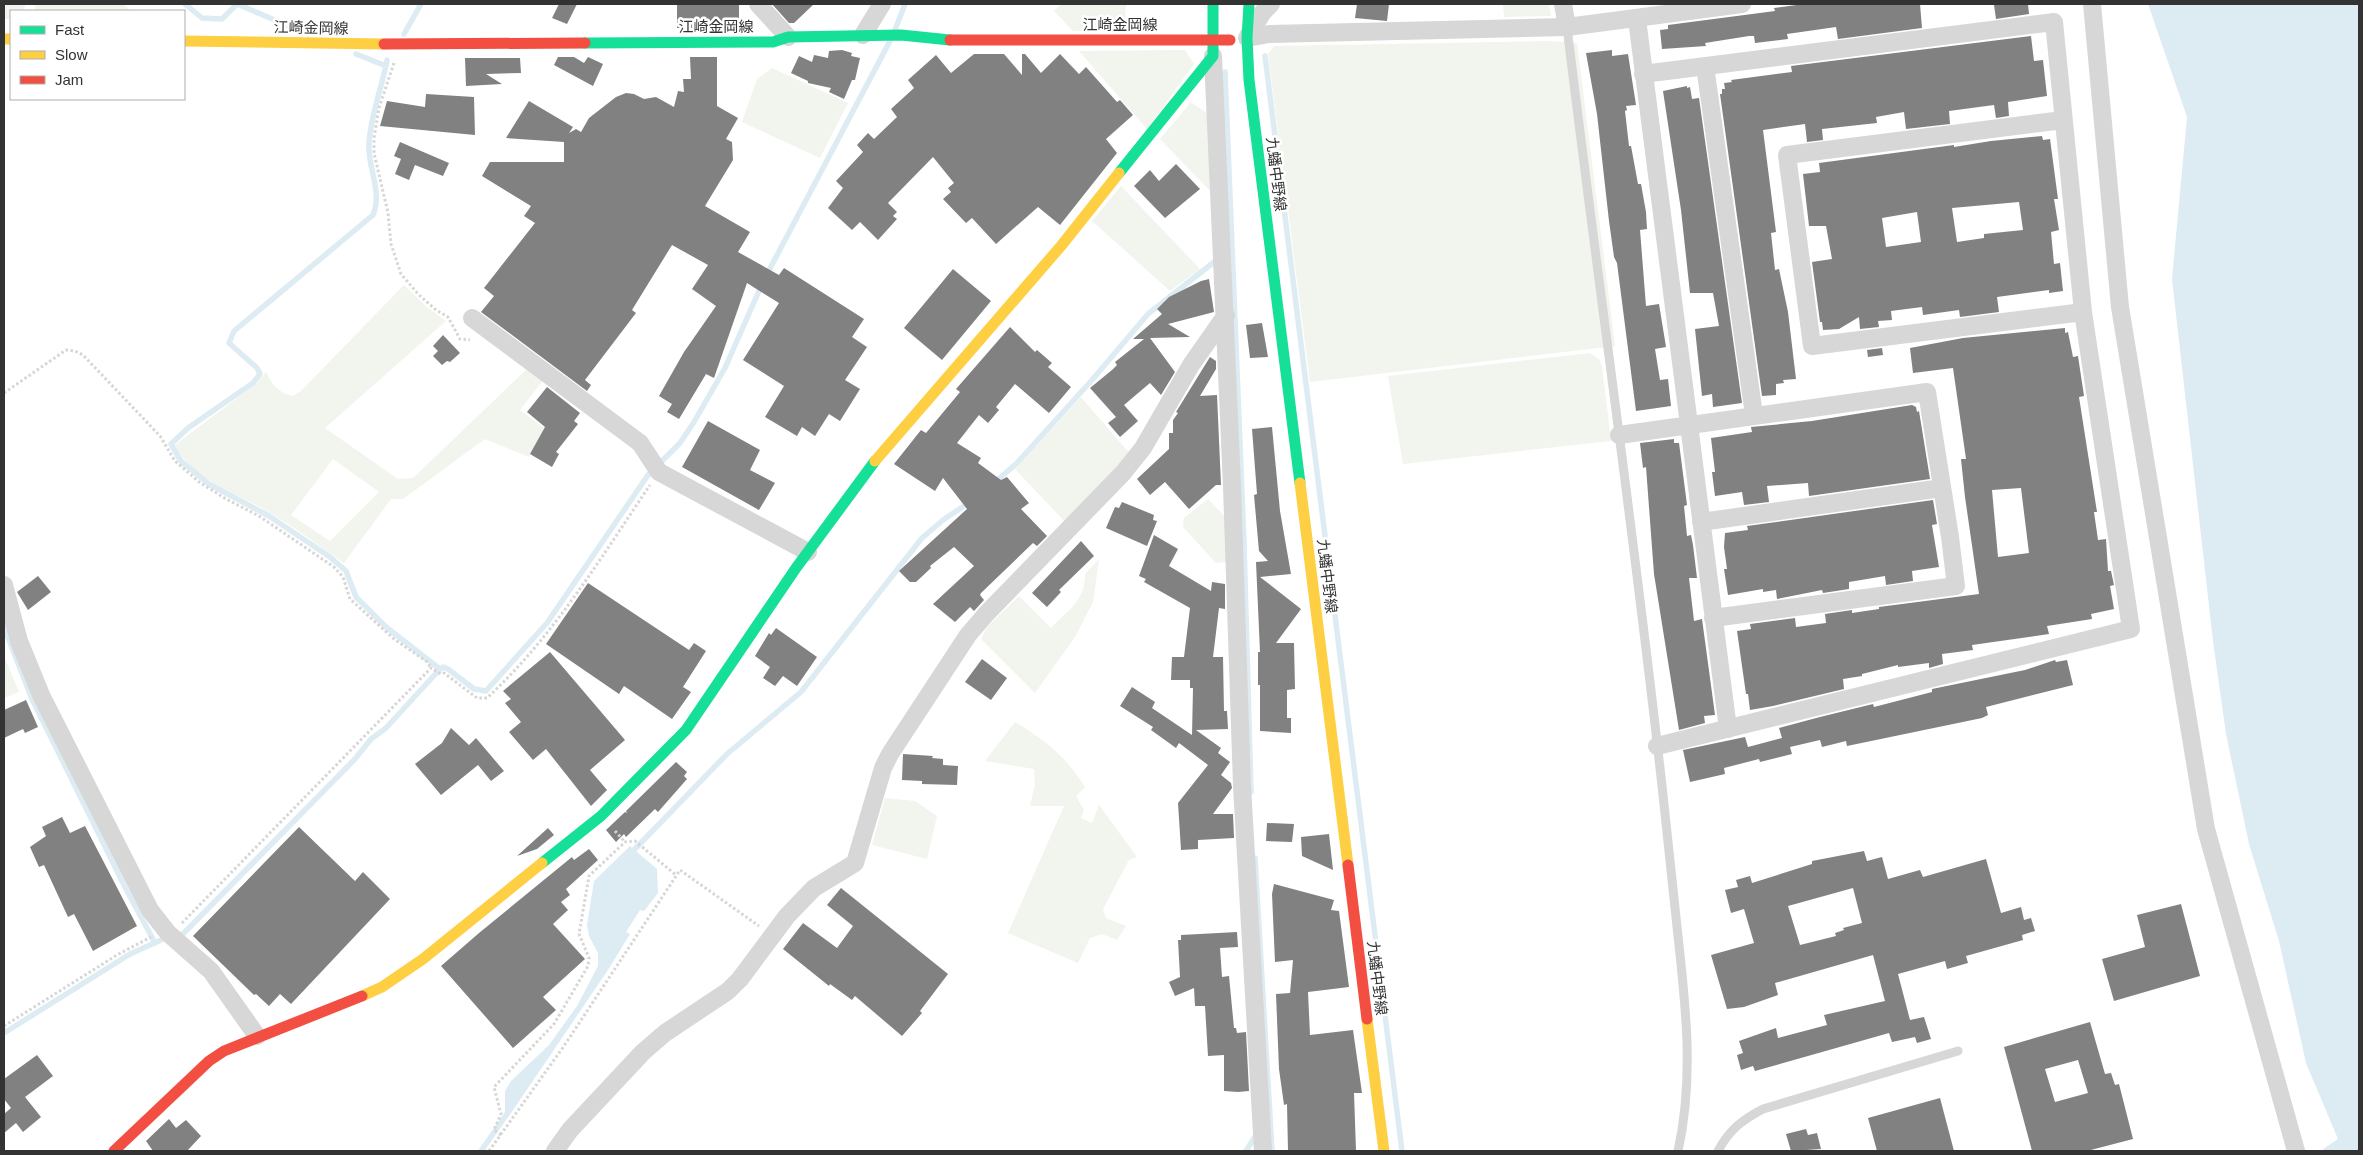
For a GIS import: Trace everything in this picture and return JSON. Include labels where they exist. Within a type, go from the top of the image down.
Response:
[{"type":"main road","points":[[114,1151],[210,1061],[224,1051],[257,1036],[306,1020],[382,987],[423,959],[601,816],[686,730],[808,552],[876,460],[1061,246],[1213,48],[1213,4]]},
{"type":"main road","name":"九蟠中野線","points":[[1249,4],[1247,38],[1249,80],[1384,1151]]},
{"type":"main road","name":"江崎金岡線","points":[[185,41],[304,44],[773,42],[788,37],[901,35],[936,40],[1213,48],[1247,38]]},
{"type":"street","points":[[758,4],[788,37]]},
{"type":"street","points":[[863,35],[882,4]]},
{"type":"street","points":[[1247,38],[1263,12],[1271,4]]},
{"type":"street","points":[[1563,4],[1566,27]]},
{"type":"street","points":[[1247,38],[1279,34],[1566,27],[1742,4]]},
{"type":"street","points":[[2092,4],[2120,307],[2206,829],[2296,1151]]},
{"type":"street","points":[[1637,19],[1642,74],[1728,729]]},
{"type":"street","points":[[1642,74],[2054,22],[2083,312],[2131,629],[1657,746]]},
{"type":"street","points":[[1213,48],[1226,315],[1242,786],[1263,1151]]},
{"type":"street","points":[[1706,66],[1754,415]]},
{"type":"street","points":[[2063,120],[1786,155],[1812,346],[2083,312]]},
{"type":"street","points":[[555,1151],[570,1130],[643,1052],[665,1033],[734,985],[787,916],[814,888],[855,863],[883,768],[890,754],[968,636],[986,614],[1123,473],[1143,448],[1191,365],[1226,315]]},
{"type":"street","points":[[472,318],[640,443],[657,470],[808,552]]},
{"type":"street","points":[[1618,435],[1927,392],[1956,586],[1713,618]]},
{"type":"street","points":[[1701,522],[1942,488]]},
{"type":"street","points":[[4,585],[10,632],[150,910],[166,931],[211,971],[257,1036]]},
{"type":"lane","points":[[1566,27],[1657,746],[1687,1032],[1686,1114],[1678,1151]]},
{"type":"lane","points":[[1718,1151],[1726,1135],[1740,1121],[1763,1109],[1958,1051]]},
{"type":"path","points":[[401,44],[379,108],[374,138],[374,153],[388,213],[392,244],[401,274],[424,300],[448,317],[460,338],[490,342],[502,341]]},
{"type":"path","points":[[4,393],[66,350],[75,351],[83,355],[160,436],[175,461],[198,482],[260,516],[334,567],[343,577],[350,599],[394,639],[426,661],[431,668],[438,672],[444,672],[477,698],[487,698],[512,676],[561,616],[657,470]]},
{"type":"path","points":[[166,931],[185,921],[431,668]]},
{"type":"path","points":[[489,1151],[497,1133],[501,1114],[501,1107],[494,1087],[554,1024],[588,966],[589,958],[579,934],[589,876],[625,842],[635,841],[676,875]]},
{"type":"path","points":[[497,1133],[564,1046],[680,870],[772,935]]},
{"type":"path","points":[[4,1026],[117,955],[148,938]]},
{"type":"shaded area","points":[[7,4],[25,4],[24,10],[10,10],[10,19],[4,19],[4,8]]},
{"type":"shaded area","points":[[35,4],[124,4],[129,10],[35,10]]},
{"type":"shaded area","points":[[1061,4],[1126,4],[1125,20],[1110,20],[1109,32],[1073,31],[1054,11]]},
{"type":"shaded area","points":[[1503,4],[1549,4],[1551,16],[1504,17]]},
{"type":"shaded area","points":[[2148,4],[2359,4],[2359,1151],[2324,1151],[2323,1149],[2338,1139],[2306,1063],[2279,941],[2249,844],[2226,734],[2213,641],[2172,279],[2187,117]]},
{"type":"shaded area","points":[[1547,41],[1577,43],[1615,346],[1310,382],[1268,54],[1274,46]]},
{"type":"shaded area","points":[[1185,50],[1194,64],[1147,129],[1079,51]]},
{"type":"shaded area","points":[[772,68],[848,103],[820,158],[742,122],[757,79]]},
{"type":"shaded area","points":[[1191,102],[1208,114],[1212,193],[1160,139]]},
{"type":"shaded area","points":[[1121,186],[1200,269],[1170,291],[1092,221]]},
{"type":"shaded area","points":[[404,285],[427,307],[446,321],[325,428],[398,479],[413,478],[529,367],[544,379],[520,410],[545,429],[529,457],[485,439],[403,499],[391,499],[344,563],[280,519],[205,477],[193,468],[175,445],[257,383],[266,372],[279,390],[292,396],[300,392]],"holes":[[[333,459],[379,492],[330,541],[291,515]]]},
{"type":"shaded area","points":[[1590,353],[1599,359],[1602,366],[1611,441],[1403,464],[1388,376]]},
{"type":"shaded area","points":[[1081,397],[1132,456],[1067,524],[1015,469]]},
{"type":"shaded area","points":[[1208,499],[1228,520],[1227,562],[1216,563],[1183,527],[1184,518]]},
{"type":"shaded area","points":[[1099,559],[1093,602],[1075,637],[1035,693],[981,639],[987,627],[1019,596],[1051,628],[1075,604],[1082,591],[1085,574]]},
{"type":"shaded area","points":[[4,656],[19,692],[4,698]]},
{"type":"shaded area","points":[[1015,722],[1054,750],[1078,776],[1085,787],[1076,796],[1084,810],[1081,818],[1092,823],[1099,805],[1137,857],[1129,860],[1103,909],[1106,918],[1126,926],[1117,940],[1102,934],[1090,938],[1078,963],[1008,933],[1064,806],[1030,806],[1035,785],[1034,769],[985,761]]},
{"type":"shaded area","points":[[885,798],[915,801],[937,816],[927,859],[872,845]]},
{"type":"shaded area","points":[[630,846],[657,869],[658,893],[644,911],[640,910],[626,932],[630,934],[608,970],[509,1116],[505,1113],[505,1091],[511,1081],[549,1045],[577,1006],[598,966],[598,953],[589,936],[587,925],[594,881]]},
{"type":"building","points":[[559,4],[577,4],[567,24],[552,18]]},
{"type":"building","points":[[677,4],[739,4],[739,28],[677,28]]},
{"type":"building","points":[[772,4],[814,4],[794,23],[789,23]]},
{"type":"building","points":[[1357,4],[1389,4],[1387,21],[1355,18]]},
{"type":"building","points":[[1804,4],[1920,4],[1922,28],[1838,39],[1836,27],[1787,34],[1788,39],[1755,43],[1754,36],[1749,36],[1705,43],[1706,46],[1662,49],[1660,30],[1668,29],[1668,25],[1775,11],[1774,8]]},
{"type":"building","points":[[2028,4],[2029,14],[1996,19],[1994,5]]},
{"type":"building","points":[[2031,36],[2034,61],[2043,60],[2047,96],[2008,102],[2009,116],[1996,118],[1994,105],[1949,111],[1950,124],[1906,129],[1904,112],[1876,117],[1877,123],[1822,129],[1823,140],[1807,142],[1805,124],[1763,130],[1776,232],[1771,233],[1775,270],[1779,269],[1788,312],[1796,379],[1783,380],[1784,383],[1776,384],[1776,395],[1762,396],[1720,94],[1722,94],[1722,89],[1725,89],[1724,83],[1732,82],[1731,80],[1792,72],[1791,66]]},
{"type":"building","points":[[842,50],[852,53],[851,56],[860,58],[855,80],[852,80],[844,99],[829,92],[831,88],[808,83],[808,81],[791,73],[799,56],[812,62],[814,55],[828,58],[829,51]]},
{"type":"building","points":[[1612,50],[1612,56],[1628,54],[1636,105],[1626,106],[1627,110],[1625,111],[1629,146],[1631,146],[1638,184],[1641,184],[1646,212],[1647,229],[1640,230],[1646,306],[1659,304],[1666,347],[1655,349],[1660,380],[1668,379],[1671,406],[1636,411],[1617,263],[1614,257],[1609,221],[1597,114],[1586,53]]},
{"type":"building","points":[[974,54],[1004,54],[1022,75],[1022,54],[1025,54],[1041,73],[1060,54],[1079,74],[1086,67],[1117,102],[1120,100],[1133,115],[1106,139],[1117,153],[1060,225],[1038,207],[996,244],[972,218],[966,223],[943,199],[951,192],[948,188],[954,183],[933,157],[888,203],[897,212],[893,216],[897,219],[878,240],[860,222],[852,230],[828,208],[843,188],[836,181],[863,152],[857,145],[868,133],[874,139],[897,117],[891,109],[914,88],[908,80],[936,55],[951,73]]},
{"type":"building","points":[[558,57],[574,57],[584,63],[588,57],[603,64],[593,86],[554,65]]},
{"type":"building","points":[[690,57],[717,57],[717,106],[738,118],[726,139],[732,142],[733,160],[705,206],[750,232],[738,252],[779,275],[784,268],[864,319],[852,337],[867,347],[845,380],[860,389],[840,421],[829,414],[815,436],[802,427],[797,436],[765,417],[784,386],[743,360],[779,303],[747,283],[714,378],[706,374],[679,419],[667,412],[672,404],[659,396],[684,352],[716,306],[692,289],[708,265],[672,245],[632,310],[636,313],[585,380],[591,385],[587,391],[481,312],[494,296],[484,288],[535,223],[524,216],[531,206],[482,176],[490,162],[564,162],[564,142],[506,138],[529,101],[573,127],[569,133],[576,129],[581,132],[589,118],[616,97],[626,93],[634,94],[644,99],[656,97],[674,107],[678,91],[684,92],[683,79],[691,79]]},
{"type":"building","points":[[465,58],[520,58],[521,73],[486,74],[502,84],[466,86]]},
{"type":"building","points":[[1687,86],[1687,88],[1690,87],[1692,99],[1699,98],[1742,403],[1713,407],[1712,394],[1702,396],[1695,329],[1719,326],[1713,293],[1690,293],[1681,210],[1663,91]]},
{"type":"building","points":[[426,94],[474,97],[475,135],[380,126],[387,101],[425,107]]},
{"type":"building","points":[[2042,136],[2043,140],[2050,139],[2058,199],[2054,199],[2059,230],[2051,232],[2054,264],[2060,263],[2063,291],[2049,293],[2049,290],[1997,297],[1999,312],[1960,317],[1959,310],[1923,315],[1922,307],[1891,311],[1892,320],[1878,321],[1879,327],[1860,329],[1859,317],[1839,329],[1823,330],[1822,322],[1820,322],[1812,262],[1832,259],[1826,226],[1809,226],[1803,174],[1820,172],[1819,163]],"holes":[[[2019,202],[2023,230],[1984,234],[1984,238],[1957,242],[1952,208]],[[1917,212],[1921,242],[1886,247],[1882,218]]]},
{"type":"building","points":[[400,142],[449,163],[443,176],[415,165],[409,180],[395,174],[401,159],[394,156]]},
{"type":"building","points":[[1176,164],[1200,189],[1165,218],[1134,186],[1150,170],[1159,181]]},
{"type":"building","points":[[953,269],[991,301],[942,360],[904,328]]},
{"type":"building","points":[[1209,279],[1214,312],[1168,324],[1190,337],[1150,338],[1175,372],[1161,395],[1150,383],[1124,405],[1138,421],[1120,437],[1108,423],[1116,417],[1090,388],[1117,365],[1115,362],[1144,339],[1133,339],[1162,314],[1157,309],[1169,297]]},
{"type":"building","points":[[1262,323],[1268,357],[1250,358],[1246,325]]},
{"type":"building","points":[[1010,327],[1035,352],[1037,350],[1052,363],[1048,367],[1071,387],[1049,413],[1015,384],[996,407],[999,410],[988,423],[979,415],[957,443],[981,458],[978,463],[1001,480],[1007,477],[1029,503],[1021,509],[1047,536],[1037,546],[1033,543],[981,593],[980,595],[984,600],[974,611],[970,607],[955,622],[933,604],[974,566],[954,547],[930,566],[931,568],[916,582],[910,582],[899,571],[967,509],[943,478],[935,491],[894,464],[921,430],[926,433],[960,392],[956,389]]},
{"type":"building","points":[[2065,328],[2065,333],[2068,332],[2073,357],[2078,356],[2084,396],[2079,397],[2097,512],[2094,512],[2098,540],[2106,539],[2108,571],[2111,571],[2114,585],[2110,586],[2114,609],[2091,614],[2092,619],[2047,626],[2049,634],[1972,645],[1973,650],[1942,654],[1943,664],[1929,668],[1929,663],[1898,667],[1898,665],[1862,674],[1862,676],[1843,679],[1844,689],[1750,710],[1737,631],[1751,629],[1750,624],[1795,618],[1796,627],[1826,623],[1825,614],[1852,610],[1852,613],[1879,609],[1879,607],[1979,594],[1965,497],[1961,459],[1966,459],[1953,368],[1913,373],[1910,348],[1963,338]],"holes":[[[2021,488],[2029,553],[1998,557],[1992,490]]]},
{"type":"building","points":[[443,335],[460,353],[450,362],[447,361],[442,365],[433,356],[438,351],[433,346]]},
{"type":"building","points":[[1882,348],[1883,355],[1868,357],[1867,350]]},
{"type":"building","points":[[1210,357],[1216,361],[1216,369],[1200,396],[1217,395],[1221,485],[1216,485],[1189,509],[1165,482],[1150,495],[1137,479],[1169,449],[1169,433],[1173,433],[1173,420],[1178,413],[1176,412]]},
{"type":"building","points":[[547,387],[580,413],[574,421],[578,424],[556,452],[559,454],[552,467],[530,454],[545,427],[527,412]]},
{"type":"building","points":[[1912,405],[1916,407],[1917,412],[1919,411],[1930,479],[1809,496],[1808,483],[1767,486],[1769,502],[1744,505],[1742,492],[1715,496],[1712,472],[1715,472],[1711,438],[1752,432],[1751,427],[1812,421]]},
{"type":"building","points":[[708,421],[760,450],[750,470],[775,483],[759,510],[682,467]]},
{"type":"building","points":[[1272,427],[1280,511],[1291,574],[1260,577],[1301,609],[1276,643],[1294,643],[1295,689],[1287,690],[1287,718],[1291,718],[1291,733],[1260,731],[1258,652],[1260,652],[1256,562],[1268,561],[1259,551],[1254,495],[1257,494],[1252,429]]},
{"type":"building","points":[[1674,439],[1674,443],[1679,443],[1687,505],[1684,506],[1687,536],[1691,535],[1697,578],[1689,578],[1694,621],[1702,619],[1715,715],[1704,716],[1705,723],[1679,730],[1654,574],[1646,467],[1643,468],[1640,443]]},
{"type":"building","points":[[1933,500],[1937,524],[1932,525],[1939,567],[1912,571],[1913,581],[1886,585],[1885,576],[1849,582],[1849,589],[1823,593],[1822,590],[1777,599],[1776,590],[1763,592],[1763,589],[1728,595],[1724,569],[1727,569],[1724,547],[1725,533],[1748,530],[1747,526]]},
{"type":"building","points":[[1122,502],[1154,515],[1153,520],[1157,521],[1147,546],[1106,528],[1115,507],[1119,508]]},
{"type":"building","points":[[1154,535],[1178,549],[1169,566],[1211,591],[1212,582],[1225,584],[1225,609],[1219,608],[1213,657],[1223,657],[1224,711],[1227,711],[1228,729],[1196,730],[1221,748],[1218,753],[1230,762],[1221,775],[1231,783],[1232,788],[1213,814],[1233,814],[1234,838],[1198,840],[1198,849],[1181,850],[1178,803],[1208,765],[1179,743],[1176,748],[1151,730],[1153,727],[1120,706],[1132,687],[1155,702],[1152,708],[1192,735],[1193,688],[1190,688],[1190,680],[1171,680],[1172,657],[1184,657],[1190,608],[1144,582],[1146,579],[1139,576]]},
{"type":"building","points":[[1081,541],[1094,556],[1059,590],[1061,592],[1047,607],[1032,593]]},
{"type":"building","points":[[38,576],[51,592],[28,610],[17,592]]},
{"type":"building","points":[[588,583],[689,650],[694,643],[706,651],[683,687],[691,692],[672,719],[624,686],[619,694],[546,644]]},
{"type":"building","points":[[776,628],[817,657],[797,686],[783,676],[775,686],[763,678],[770,667],[755,656],[769,633],[771,635]]},
{"type":"building","points":[[550,652],[625,740],[590,770],[607,790],[591,806],[546,749],[533,760],[509,732],[521,722],[505,703],[511,699],[503,691]]},
{"type":"building","points":[[982,659],[1007,678],[991,700],[965,682]]},
{"type":"building","points":[[2055,660],[2056,662],[2067,660],[2073,685],[1986,707],[1988,715],[1982,718],[1847,746],[1846,741],[1822,747],[1820,740],[1790,747],[1792,754],[1760,762],[1759,759],[1724,768],[1725,774],[1690,782],[1683,750],[1745,737],[1748,747],[1782,738],[1779,728],[1873,704],[1874,707],[1932,692],[1932,689],[2025,670]]},
{"type":"building","points":[[26,700],[38,727],[25,733],[23,729],[4,738],[4,710]]},
{"type":"building","points":[[451,728],[469,745],[476,738],[504,771],[491,781],[478,765],[441,795],[415,764],[442,743]]},
{"type":"building","points":[[903,754],[933,756],[932,758],[943,759],[943,765],[958,766],[957,785],[922,784],[922,781],[902,780]]},
{"type":"building","points":[[676,762],[687,772],[684,776],[687,779],[658,812],[655,809],[626,837],[624,834],[616,842],[606,830],[625,812],[627,813],[626,811]]},
{"type":"building","points":[[62,817],[70,833],[85,826],[137,926],[93,951],[74,914],[68,917],[44,865],[39,867],[30,847],[46,836],[42,827]]},
{"type":"building","points":[[1267,823],[1294,824],[1292,842],[1266,841]]},
{"type":"building","points":[[299,827],[355,881],[363,872],[390,899],[291,1004],[280,994],[269,1006],[256,994],[254,995],[193,936]]},
{"type":"building","points":[[548,828],[554,835],[537,849],[517,856]]},
{"type":"building","points":[[1329,834],[1333,870],[1302,856],[1301,837]]},
{"type":"building","points":[[589,849],[598,860],[566,889],[570,895],[561,902],[568,910],[553,924],[585,959],[543,997],[556,1010],[513,1048],[441,966],[572,857],[574,860]]},
{"type":"building","points":[[1864,851],[1867,861],[1882,857],[1888,879],[1920,870],[1923,877],[1986,859],[2001,913],[2021,907],[2024,920],[2031,918],[2035,931],[2022,935],[2023,940],[1966,956],[1968,963],[1947,969],[1945,961],[1898,974],[1910,1020],[1924,1017],[1931,1039],[1917,1043],[1915,1037],[1892,1042],[1889,1033],[1755,1071],[1753,1066],[1741,1070],[1737,1055],[1743,1053],[1739,1041],[1776,1028],[1778,1038],[1827,1025],[1824,1015],[1885,1001],[1873,955],[1775,983],[1778,995],[1744,1007],[1727,1009],[1711,955],[1754,943],[1744,909],[1731,913],[1725,890],[1738,887],[1736,880],[1750,876],[1752,883],[1812,864],[1812,861]],"holes":[[[1853,888],[1862,923],[1843,928],[1844,930],[1835,933],[1836,936],[1800,945],[1788,906]]]},
{"type":"building","points":[[1274,884],[1334,900],[1331,910],[1339,911],[1349,987],[1308,992],[1310,1035],[1353,1030],[1362,1093],[1354,1093],[1356,1151],[1288,1151],[1287,1104],[1284,1105],[1279,1069],[1276,994],[1290,993],[1293,960],[1275,962],[1272,894]]},
{"type":"building","points":[[841,888],[948,974],[920,1011],[922,1013],[902,1036],[855,996],[852,1000],[830,984],[829,986],[783,949],[803,923],[837,948],[853,926],[827,905]]},
{"type":"building","points":[[2181,904],[2200,976],[2114,1001],[2102,959],[2145,947],[2137,915]]},
{"type":"building","points":[[1237,932],[1238,947],[1220,948],[1222,977],[1229,976],[1234,1028],[1236,1028],[1237,1033],[1246,1032],[1249,1091],[1238,1092],[1224,1091],[1224,1055],[1208,1056],[1205,1006],[1195,1006],[1194,988],[1175,996],[1169,982],[1180,977],[1178,940],[1181,940],[1181,935]]},
{"type":"building","points":[[2090,1022],[2105,1074],[2111,1073],[2115,1085],[2119,1084],[2133,1139],[2087,1151],[2032,1151],[2004,1047]],"holes":[[[2078,1060],[2088,1093],[2055,1102],[2045,1069]]]},
{"type":"building","points":[[37,1055],[53,1076],[25,1097],[41,1117],[23,1132],[16,1123],[4,1133],[4,1114],[11,1108],[4,1099],[4,1079]]},
{"type":"building","points":[[1940,1098],[1954,1151],[1877,1151],[1868,1118]]},
{"type":"building","points":[[169,1119],[176,1128],[186,1120],[201,1136],[187,1151],[153,1151],[146,1141]]},
{"type":"building","points":[[1806,1129],[1808,1135],[1817,1133],[1821,1149],[1791,1151],[1786,1134]]},
{"type":"waterway","points":[[185,4],[202,18],[222,19],[237,4],[308,34]]},
{"type":"waterway","points":[[404,34],[421,4]]},
{"type":"waterway","points":[[895,30],[905,4]]},
{"type":"waterway","points":[[766,276],[890,41]]},
{"type":"waterway","points":[[356,54],[386,66]]},
{"type":"waterway","points":[[1265,56],[1402,1151]]},
{"type":"waterway","points":[[387,60],[372,121],[369,143],[370,161],[376,188],[376,206],[373,215],[234,331],[229,343],[257,368],[260,374],[253,383],[188,428],[171,444],[181,461],[209,484],[269,516],[330,557],[346,571],[356,597],[386,627],[440,669]]},
{"type":"waterway","points":[[1225,72],[1244,543],[1251,792]]},
{"type":"waterway","points":[[994,483],[1017,463],[1092,380],[1148,314],[1214,262]]},
{"type":"waterway","points":[[181,936],[355,759],[371,739],[386,728],[440,669],[443,667],[448,669],[474,689],[486,691],[547,623],[648,475],[680,443],[694,422],[725,368],[762,284]]},
{"type":"waterway","points":[[631,857],[633,851],[727,754],[801,692],[922,538],[943,520],[970,502]]},
{"type":"waterway","points":[[4,627],[32,699],[126,889],[155,943]]},
{"type":"waterway","points":[[1255,858],[1272,1151]]},
{"type":"waterway","points":[[4,1033],[130,954],[161,940]]},
{"type":"waterway","points":[[481,1151],[507,1114],[509,1107]]},
{"type":"waterway","points":[[1246,1151],[1254,1138]]},
{"type":"traffic: fast","points":[[1119,173],[1213,56],[1213,4]]},
{"type":"traffic: fast","points":[[1249,4],[1247,38],[1249,80],[1300,483]]},
{"type":"traffic: fast","points":[[585,43],[773,42],[788,37],[901,35],[950,40]]},
{"type":"traffic: fast","points":[[542,863],[601,816],[686,730],[796,568],[875,461]]},
{"type":"traffic: slow","points":[[4,39],[10,39]]},
{"type":"traffic: slow","points":[[185,41],[384,44]]},
{"type":"traffic: slow","points":[[875,461],[1061,246],[1119,173]]},
{"type":"traffic: slow","points":[[1300,483],[1348,865]]},
{"type":"traffic: slow","points":[[362,996],[382,987],[423,959],[542,863]]},
{"type":"traffic: slow","points":[[1367,1019],[1384,1151]]},
{"type":"traffic: jam","points":[[950,40],[1230,40]]},
{"type":"traffic: jam","points":[[384,44],[585,43]]},
{"type":"traffic: jam","points":[[1348,865],[1367,1019]]},
{"type":"traffic: jam","points":[[114,1151],[209,1061],[224,1051],[362,996]]}]
